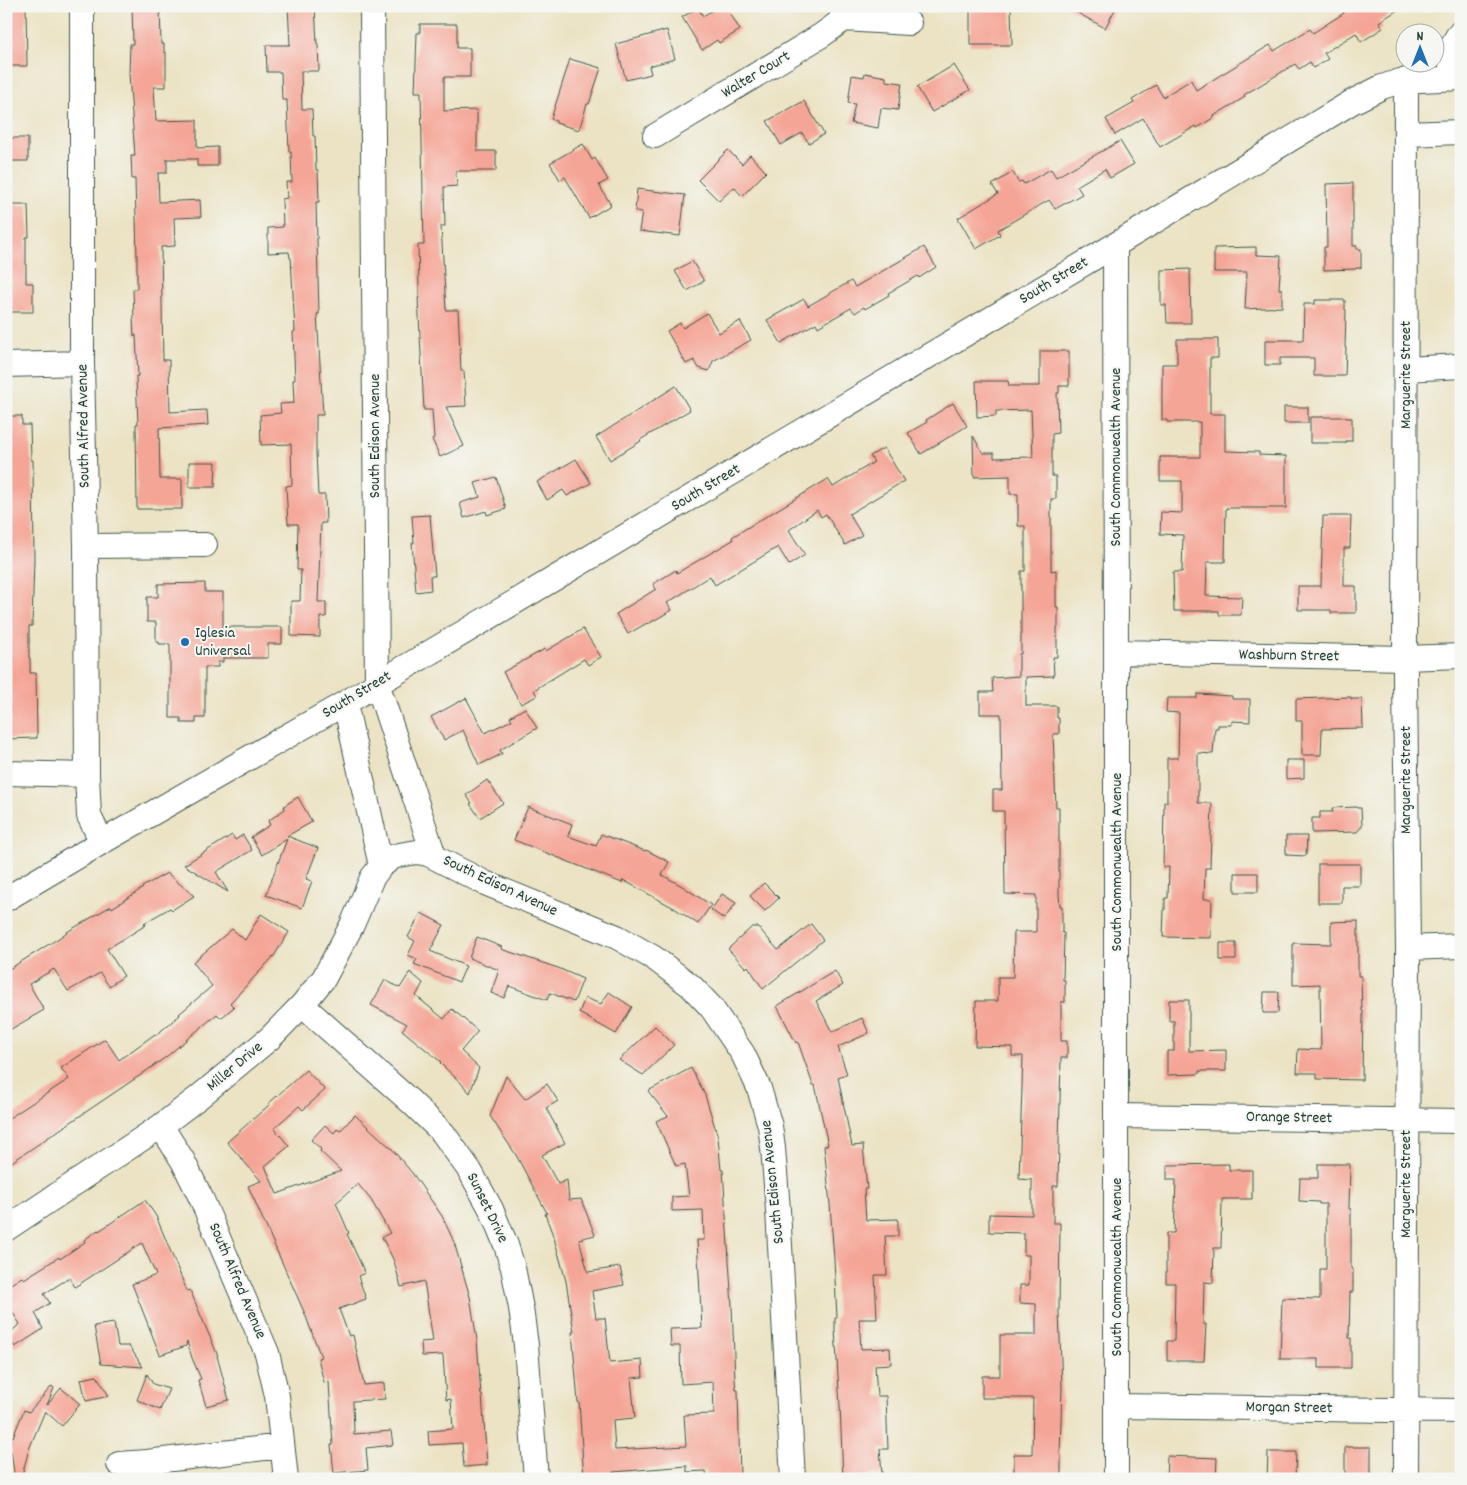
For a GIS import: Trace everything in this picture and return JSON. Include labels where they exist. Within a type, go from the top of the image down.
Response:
[{"type":"street","name":"South Alfred Avenue","points":[[82,6],[82,364],[86,546],[87,775],[89,816],[102,842]]},
{"type":"street","name":"South Edison Avenue","points":[[372,6],[377,683],[434,856]]},
{"type":"street","points":[[842,12],[909,24]]},
{"type":"street","name":"Walter Court","points":[[655,136],[822,35],[842,12]]},
{"type":"street","points":[[1456,78],[1451,50],[1455,39],[1461,32]]},
{"type":"street","name":"South Street","points":[[6,899],[345,702],[1115,245],[1352,102],[1382,87],[1406,80],[1456,78]]},
{"type":"street","name":"Marguerite Street","points":[[1406,80],[1405,658],[1408,948],[1406,1479]]},
{"type":"street","points":[[1406,134],[1461,132]]},
{"type":"street","name":"South Commonwealth Avenue","points":[[1115,245],[1116,1479]]},
{"type":"street","points":[[6,365],[82,364]]},
{"type":"street","points":[[1406,369],[1461,366]]},
{"type":"street","points":[[86,546],[205,545]]},
{"type":"street","name":"Washburn Street","points":[[1116,652],[1405,658],[1461,656]]},
{"type":"street","points":[[345,702],[381,866]]},
{"type":"street","points":[[6,773],[87,775]]},
{"type":"street","name":"South Edison Avenue","points":[[405,853],[423,852],[434,856],[485,883],[617,937],[654,958],[691,986],[711,1007],[743,1054],[759,1088],[770,1126],[773,1148],[793,1479]]},
{"type":"street","name":"Miller Drive","points":[[6,1229],[161,1126],[200,1097],[284,1024],[319,985],[352,925],[372,878],[381,866],[393,857],[405,853]]},
{"type":"street","points":[[1408,948],[1461,946]]},
{"type":"street","name":"Sunset Drive","points":[[302,1004],[443,1133],[470,1171],[495,1218],[510,1256],[522,1308],[536,1479]]},
{"type":"street","name":"Orange Street","points":[[1117,1116],[1461,1121]]},
{"type":"street","name":"South Alfred Avenue","points":[[161,1126],[183,1162],[202,1200],[262,1339],[278,1396],[286,1479]]},
{"type":"street","name":"Morgan Street","points":[[1117,1406],[1461,1411]]},
{"type":"street","points":[[119,1464],[282,1446]]},
{"type":"building","points":[[6,6],[26,6],[27,66],[6,66]]},
{"type":"building","points":[[132,6],[160,6],[161,44],[164,44],[164,52],[166,52],[166,87],[154,87],[156,121],[197,120],[197,148],[218,147],[218,166],[197,166],[197,159],[167,159],[167,173],[158,173],[159,202],[200,200],[201,217],[174,218],[175,246],[161,247],[163,360],[169,360],[170,412],[207,410],[208,425],[159,428],[160,479],[182,479],[182,509],[137,509],[136,424],[138,424],[136,376],[138,376],[136,335],[134,336],[133,319],[133,289],[137,289],[137,258],[135,179],[132,179],[131,156],[135,156],[129,74],[130,44],[133,44]]},
{"type":"building","points":[[288,6],[315,6],[318,44],[319,71],[301,71],[302,109],[312,109],[316,170],[318,170],[319,202],[316,202],[319,314],[317,314],[323,415],[316,415],[316,453],[318,495],[325,495],[326,523],[321,523],[318,602],[326,602],[326,617],[320,617],[320,637],[291,636],[291,601],[300,601],[301,570],[297,570],[298,524],[288,524],[286,486],[292,485],[291,444],[261,445],[260,415],[281,413],[280,404],[294,403],[293,332],[295,331],[291,258],[289,252],[268,253],[268,228],[283,227],[282,199],[287,198],[286,182],[292,182],[287,100],[282,100],[281,72],[267,72],[266,45],[290,45]]},
{"type":"building","points":[[719,6],[726,6],[740,30],[719,43],[717,40],[702,50],[682,17],[698,8],[703,16]]},
{"type":"building","points":[[970,6],[1011,6],[1012,45],[970,45]]},
{"type":"building","points":[[1065,6],[1117,6],[1105,28]]},
{"type":"building","points":[[1340,6],[1404,6],[1379,22],[1383,28],[1361,42],[1356,33],[1324,53],[1328,59],[1313,68],[1310,62],[1299,69],[1295,64],[1244,95],[1245,97],[1197,128],[1196,126],[1160,147],[1143,118],[1115,135],[1106,119],[1134,103],[1132,100],[1156,85],[1163,97],[1191,80],[1196,90],[1270,45],[1274,51],[1310,29],[1313,33],[1344,13]]},
{"type":"building","points":[[420,24],[457,24],[457,48],[470,48],[470,77],[444,77],[444,111],[477,110],[477,151],[496,151],[496,171],[456,171],[457,186],[444,187],[445,226],[441,226],[446,310],[458,310],[461,371],[464,371],[466,406],[446,407],[464,446],[440,457],[432,439],[434,438],[432,410],[424,410],[418,298],[418,245],[424,245],[421,92],[415,92],[417,33],[420,33]]},
{"type":"building","points":[[667,30],[675,59],[649,66],[651,74],[626,80],[616,44]]},
{"type":"building","points":[[570,59],[601,68],[579,130],[556,123],[556,121],[551,119]]},
{"type":"building","points":[[954,65],[970,90],[932,112],[917,87]]},
{"type":"building","points":[[865,73],[886,77],[886,81],[902,83],[898,110],[881,108],[878,128],[851,123],[855,104],[848,103],[852,75],[864,77]]},
{"type":"building","points":[[804,101],[824,134],[809,143],[802,133],[781,145],[767,121]]},
{"type":"building","points":[[6,138],[28,138],[28,161],[6,161]]},
{"type":"building","points":[[1120,141],[1134,164],[1110,178],[1105,169],[1077,186],[1082,194],[1055,209],[1049,200],[998,230],[1000,235],[976,249],[958,218],[998,194],[992,185],[1013,172],[1018,182],[1022,181],[1024,184],[1051,169],[1056,177]]},
{"type":"building","points":[[583,144],[592,160],[595,158],[608,180],[599,185],[611,205],[589,218],[565,177],[560,180],[550,163]]},
{"type":"building","points":[[728,150],[742,164],[750,155],[766,172],[742,196],[734,187],[719,201],[698,180]]},
{"type":"building","points":[[1353,183],[1353,246],[1361,249],[1361,268],[1324,270],[1324,247],[1327,247],[1326,184]]},
{"type":"building","points":[[637,189],[685,195],[680,236],[639,231],[642,212],[635,211]]},
{"type":"building","points":[[6,205],[28,205],[29,237],[26,237],[26,283],[33,283],[33,312],[6,312]]},
{"type":"building","points":[[924,247],[936,267],[919,278],[918,276],[888,293],[889,295],[865,309],[864,307],[855,313],[851,308],[818,327],[816,323],[781,343],[767,320],[804,299],[808,306],[851,281],[855,287]]},
{"type":"building","points":[[1256,247],[1256,255],[1281,256],[1279,289],[1282,289],[1282,307],[1245,309],[1247,272],[1214,272],[1214,248]]},
{"type":"building","points":[[692,261],[704,281],[687,291],[675,271]]},
{"type":"building","points":[[1190,269],[1191,323],[1167,323],[1166,305],[1161,305],[1161,270]]},
{"type":"building","points":[[1315,300],[1345,300],[1345,376],[1314,376],[1314,358],[1280,358],[1280,365],[1265,365],[1265,340],[1303,340],[1304,304],[1315,304]]},
{"type":"building","points":[[707,313],[719,333],[740,321],[751,340],[713,361],[709,371],[699,368],[694,360],[686,364],[667,331],[680,323],[683,328]]},
{"type":"building","points":[[1177,339],[1218,339],[1218,358],[1210,358],[1210,414],[1225,414],[1225,451],[1259,452],[1259,455],[1286,456],[1286,508],[1226,508],[1225,562],[1207,562],[1206,596],[1242,597],[1241,615],[1219,615],[1219,611],[1174,611],[1173,572],[1182,572],[1183,535],[1160,534],[1161,512],[1182,513],[1182,481],[1160,481],[1160,457],[1200,457],[1200,422],[1167,422],[1167,420],[1162,420],[1162,364],[1177,364]]},
{"type":"building","points":[[1040,351],[1069,351],[1069,386],[1059,386],[1059,393],[1057,393],[1058,433],[1052,434],[1052,476],[1056,476],[1056,499],[1051,499],[1051,571],[1056,570],[1056,607],[1058,607],[1057,657],[1053,657],[1054,676],[1026,677],[1026,706],[1057,706],[1057,718],[1059,718],[1059,734],[1053,734],[1056,807],[1059,807],[1059,894],[1060,906],[1062,906],[1062,933],[1064,933],[1063,980],[1065,980],[1065,1002],[1061,1002],[1061,1041],[1067,1041],[1067,1058],[1061,1058],[1058,1186],[1053,1186],[1053,1223],[1060,1223],[1061,1479],[1021,1479],[1021,1472],[1014,1472],[1014,1454],[1032,1454],[1033,1398],[982,1398],[982,1376],[1000,1376],[1000,1335],[1036,1335],[1036,1304],[1020,1303],[1020,1285],[1029,1285],[1029,1255],[1024,1255],[1024,1233],[989,1232],[989,1214],[1032,1215],[1032,1180],[1019,1179],[1023,1056],[1012,1056],[1012,1047],[975,1046],[976,1001],[998,1001],[998,977],[1013,977],[1014,932],[1036,932],[1036,895],[1005,894],[1004,811],[993,811],[993,790],[1002,790],[1001,714],[980,714],[980,692],[993,692],[992,678],[1019,676],[1019,654],[1021,654],[1021,571],[1025,571],[1025,526],[1018,526],[1018,494],[1010,494],[1010,476],[974,477],[973,436],[983,453],[994,453],[994,458],[1033,457],[1031,410],[996,411],[996,416],[977,417],[976,381],[1008,381],[1009,386],[1040,386]]},
{"type":"building","points":[[676,386],[690,410],[610,460],[596,437]]},
{"type":"building","points":[[953,403],[967,426],[921,454],[908,433]]},
{"type":"building","points":[[1284,407],[1308,407],[1308,423],[1284,423]]},
{"type":"building","points":[[6,416],[22,416],[22,425],[30,425],[31,460],[33,460],[34,560],[32,626],[29,626],[29,658],[30,673],[36,673],[37,738],[6,739],[6,527],[10,527],[10,443],[6,443]]},
{"type":"building","points":[[1310,417],[1352,418],[1352,441],[1346,441],[1346,443],[1310,443]]},
{"type":"building","points":[[884,448],[904,481],[849,514],[862,535],[845,545],[826,514],[821,517],[817,510],[789,530],[805,555],[789,565],[778,547],[715,585],[710,576],[667,603],[672,610],[628,634],[616,614],[656,589],[653,584],[676,570],[677,573],[733,540],[732,537],[828,479],[833,487],[874,462],[870,456]]},
{"type":"building","points":[[576,459],[591,483],[567,496],[563,490],[547,500],[537,482]]},
{"type":"building","points":[[189,462],[216,462],[215,487],[189,487]]},
{"type":"building","points":[[496,477],[506,509],[487,515],[486,511],[464,518],[460,503],[480,497],[475,483]]},
{"type":"building","points":[[430,515],[435,576],[430,576],[431,590],[416,592],[412,516]]},
{"type":"building","points":[[1323,516],[1351,516],[1350,548],[1344,548],[1344,586],[1356,586],[1356,613],[1331,613],[1331,610],[1298,610],[1298,586],[1321,586]]},
{"type":"building","points":[[205,583],[205,592],[223,592],[223,627],[282,627],[282,644],[268,644],[268,658],[223,658],[223,662],[218,662],[218,667],[205,667],[205,718],[196,718],[196,723],[181,723],[181,718],[170,718],[170,644],[159,644],[159,642],[156,642],[156,622],[147,622],[147,597],[158,597],[158,584]]},
{"type":"building","points":[[583,629],[601,657],[588,665],[584,659],[534,690],[537,696],[521,704],[503,672],[545,649],[546,651]]},
{"type":"building","points":[[1197,694],[1232,696],[1232,699],[1250,699],[1250,722],[1232,721],[1232,725],[1218,725],[1218,728],[1215,728],[1213,754],[1198,753],[1198,803],[1212,803],[1210,868],[1205,868],[1204,899],[1212,899],[1211,938],[1163,937],[1165,898],[1168,898],[1169,867],[1163,867],[1164,802],[1167,802],[1167,758],[1178,758],[1179,713],[1166,712],[1167,698],[1197,698]]},
{"type":"building","points":[[1351,697],[1351,699],[1362,699],[1363,728],[1322,729],[1321,755],[1302,755],[1302,721],[1296,721],[1296,699]]},
{"type":"building","points":[[466,698],[485,733],[512,720],[510,717],[525,708],[537,728],[500,750],[502,754],[479,765],[463,730],[444,740],[431,717]]},
{"type":"building","points":[[1286,760],[1304,760],[1304,778],[1286,779]]},
{"type":"building","points":[[487,780],[503,803],[480,818],[466,795]]},
{"type":"building","points":[[298,797],[312,822],[287,836],[318,848],[306,879],[312,881],[302,908],[266,895],[287,839],[262,855],[251,837],[270,825],[268,821],[285,809],[284,806]]},
{"type":"building","points":[[528,807],[572,824],[568,836],[596,846],[601,834],[646,850],[669,862],[662,875],[711,905],[698,924],[674,908],[623,880],[622,883],[514,840]]},
{"type":"building","points":[[1332,808],[1361,808],[1362,826],[1357,832],[1312,833],[1312,818],[1320,818],[1320,812],[1333,812]]},
{"type":"building","points":[[232,835],[235,840],[243,835],[252,850],[216,872],[228,892],[184,865]]},
{"type":"building","points":[[1286,836],[1307,836],[1306,856],[1286,855]]},
{"type":"building","points":[[1318,864],[1360,864],[1360,886],[1342,886],[1342,903],[1318,903]]},
{"type":"building","points":[[167,873],[194,896],[172,910],[170,908],[144,923],[146,925],[107,949],[124,976],[109,986],[100,973],[68,991],[54,969],[29,984],[44,1010],[6,1032],[6,971],[67,932],[111,906],[112,908],[142,887]]},
{"type":"building","points":[[1235,873],[1258,873],[1258,892],[1235,892]]},
{"type":"building","points":[[764,883],[779,898],[765,911],[750,896]]},
{"type":"building","points":[[722,894],[736,903],[724,919],[711,910]]},
{"type":"building","points":[[421,913],[444,925],[430,951],[466,966],[459,982],[414,964],[417,959],[408,955],[415,941],[408,937]]},
{"type":"building","points":[[261,914],[289,932],[274,956],[230,1003],[234,1007],[221,1018],[217,1014],[166,1057],[6,1166],[6,1120],[69,1079],[61,1068],[105,1039],[119,1060],[156,1035],[212,986],[193,962],[232,929],[245,940]]},
{"type":"building","points":[[1358,921],[1358,976],[1361,976],[1363,1011],[1362,1080],[1317,1079],[1317,1073],[1297,1073],[1298,1049],[1321,1050],[1320,984],[1293,985],[1293,943],[1331,944],[1331,922]]},
{"type":"building","points":[[811,924],[823,940],[763,989],[748,966],[746,968],[728,949],[752,927],[758,927],[778,950]]},
{"type":"building","points":[[477,937],[502,947],[501,949],[558,968],[583,979],[574,1002],[550,993],[547,1000],[509,986],[504,998],[491,993],[499,970],[469,958]]},
{"type":"building","points":[[1220,943],[1236,943],[1236,960],[1220,960]]},
{"type":"building","points":[[835,971],[843,985],[816,1001],[832,1032],[862,1018],[869,1033],[838,1047],[847,1074],[838,1077],[852,1146],[863,1145],[867,1189],[864,1189],[866,1220],[898,1219],[898,1236],[885,1236],[887,1275],[875,1275],[877,1319],[859,1319],[861,1349],[890,1348],[891,1364],[875,1365],[877,1396],[886,1396],[888,1449],[880,1449],[882,1474],[843,1478],[835,1330],[835,1318],[837,1318],[834,1259],[824,1146],[828,1145],[815,1085],[813,1085],[798,1042],[796,1043],[777,1006]]},
{"type":"building","points":[[410,972],[423,983],[416,996],[444,1019],[452,1009],[478,1031],[461,1051],[479,1068],[470,1093],[441,1062],[402,1030],[407,1024],[371,1005],[385,980],[400,988]]},
{"type":"building","points":[[609,992],[632,1007],[616,1034],[579,1013],[585,998],[601,1004]]},
{"type":"building","points":[[1264,992],[1279,992],[1278,1013],[1263,1013]]},
{"type":"building","points":[[1169,1000],[1189,1000],[1189,1051],[1226,1050],[1226,1071],[1199,1071],[1199,1074],[1167,1075],[1167,1051],[1174,1051],[1174,1021],[1169,1021]]},
{"type":"building","points":[[655,1026],[674,1045],[643,1075],[619,1060]]},
{"type":"building","points":[[691,1068],[705,1095],[718,1137],[721,1170],[723,1170],[735,1380],[736,1390],[738,1390],[740,1479],[707,1479],[706,1471],[687,1472],[687,1466],[614,1472],[615,1479],[584,1479],[572,1332],[574,1332],[566,1281],[545,1214],[547,1213],[516,1155],[490,1116],[506,1076],[525,1099],[547,1084],[558,1101],[546,1108],[565,1143],[542,1155],[558,1184],[567,1180],[569,1200],[581,1199],[595,1235],[579,1239],[588,1272],[620,1267],[624,1285],[592,1291],[596,1318],[605,1318],[610,1363],[642,1360],[643,1377],[631,1378],[635,1418],[613,1420],[615,1450],[686,1446],[684,1415],[714,1414],[713,1382],[681,1384],[680,1346],[671,1346],[670,1329],[702,1328],[697,1240],[704,1240],[703,1210],[672,1211],[672,1197],[689,1196],[685,1164],[676,1166],[656,1121],[668,1116],[648,1091]]},
{"type":"building","points":[[306,1070],[325,1090],[303,1110],[299,1106],[274,1128],[289,1146],[265,1166],[277,1194],[341,1171],[311,1140],[325,1125],[334,1133],[337,1129],[340,1131],[355,1115],[392,1149],[413,1174],[442,1216],[454,1242],[470,1297],[477,1340],[487,1465],[464,1467],[462,1443],[429,1445],[428,1431],[453,1429],[451,1399],[446,1400],[443,1355],[422,1356],[421,1342],[433,1341],[424,1281],[401,1287],[394,1261],[382,1237],[390,1233],[371,1200],[358,1184],[336,1203],[349,1233],[347,1234],[365,1273],[358,1276],[366,1299],[339,1309],[349,1336],[353,1335],[364,1385],[384,1383],[385,1399],[353,1401],[354,1434],[391,1431],[393,1445],[366,1448],[368,1470],[334,1473],[329,1382],[324,1383],[318,1358],[321,1357],[305,1314],[248,1186],[261,1181],[227,1142]]},
{"type":"building","points":[[1229,1164],[1229,1170],[1252,1170],[1252,1199],[1222,1199],[1221,1248],[1214,1248],[1213,1283],[1204,1282],[1203,1324],[1206,1324],[1204,1361],[1167,1361],[1167,1341],[1174,1341],[1175,1283],[1166,1283],[1166,1233],[1174,1233],[1176,1180],[1167,1180],[1167,1165]]},
{"type":"building","points":[[1318,1164],[1350,1164],[1349,1209],[1351,1209],[1351,1269],[1353,1269],[1353,1292],[1350,1292],[1349,1338],[1351,1338],[1351,1368],[1319,1368],[1319,1359],[1280,1359],[1282,1298],[1320,1299],[1320,1269],[1326,1269],[1326,1204],[1299,1201],[1300,1178],[1318,1178]]},
{"type":"building","points":[[145,1200],[156,1216],[187,1291],[190,1290],[218,1356],[229,1400],[206,1406],[198,1380],[201,1379],[187,1341],[186,1346],[160,1355],[132,1284],[156,1275],[142,1243],[75,1287],[69,1278],[44,1294],[50,1303],[35,1313],[43,1329],[15,1347],[6,1336],[20,1324],[6,1302],[6,1287],[22,1277],[24,1279],[59,1257],[60,1259],[85,1242],[84,1240],[98,1230]]},
{"type":"building","points":[[114,1323],[118,1346],[129,1346],[143,1367],[101,1364],[94,1326]]},
{"type":"building","points":[[147,1374],[153,1384],[169,1389],[160,1410],[137,1400]]},
{"type":"building","points":[[97,1376],[109,1396],[86,1401],[81,1379]]},
{"type":"building","points":[[52,1386],[54,1388],[47,1405],[61,1388],[80,1404],[62,1426],[45,1411],[29,1449],[21,1479],[15,1479],[11,1451],[8,1450],[12,1436],[24,1410],[29,1412]]},
{"type":"building","points":[[1345,1447],[1371,1447],[1371,1479],[1345,1479]]},
{"type":"building","points":[[1268,1452],[1296,1452],[1295,1479],[1267,1479]]},
{"type":"building","points":[[1167,1456],[1217,1458],[1216,1479],[1166,1479]]},
{"type":"place","name":"Iglesia Universal","points":[[185,642]]}]
